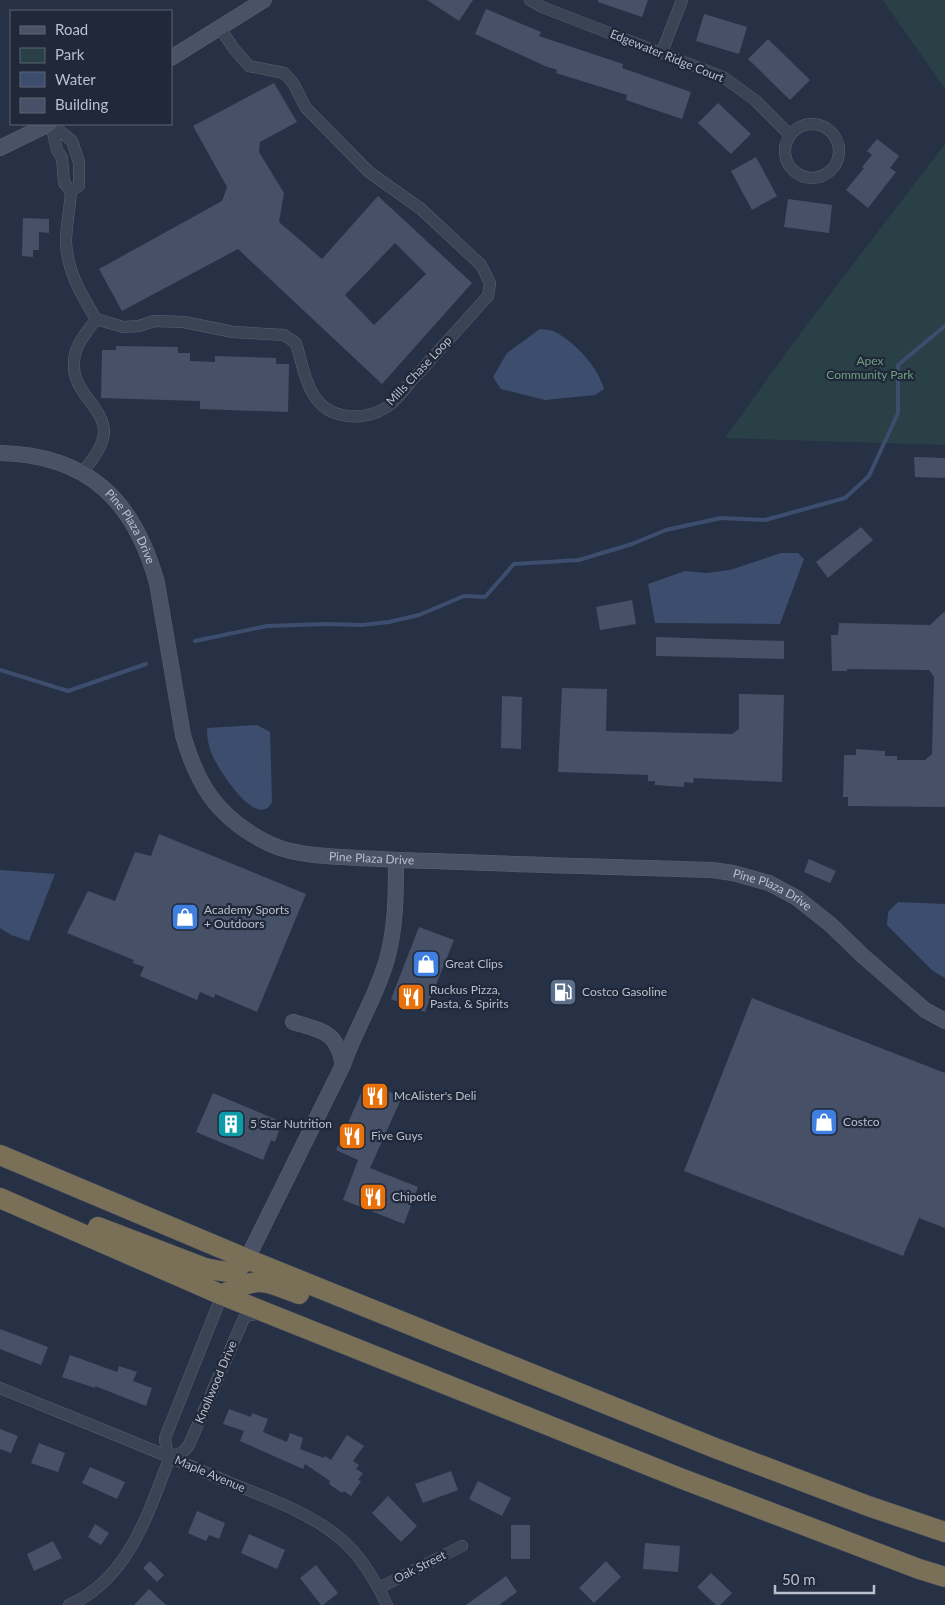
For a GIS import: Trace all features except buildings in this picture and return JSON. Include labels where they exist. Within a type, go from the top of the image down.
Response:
[{"type":"highway","points":[[0,1155],[247,1259],[715,1448],[868,1506],[945,1532]]},
{"type":"highway","points":[[0,1198],[28,1204],[102,1228],[205,1268],[232,1272],[239,1268],[247,1259]]},
{"type":"highway","points":[[0,1198],[266,1313],[680,1478],[919,1569],[945,1577]]},
{"type":"highway","points":[[222,1295],[249,1282],[266,1282],[425,1340],[487,1356]]},
{"type":"street","points":[[172,57],[264,0]]},
{"type":"street","name":"Edgewater Ridge Court","points":[[530,0],[542,7],[723,77],[755,100],[790,135]]},
{"type":"street","points":[[662,52],[682,0]]},
{"type":"street","name":"Mills Chase Loop","points":[[96,319],[123,328],[139,326],[154,321],[184,322],[233,332],[284,335],[296,342],[306,378],[313,394],[325,408],[343,416],[354,417],[365,416],[388,406],[488,296],[490,283],[481,265],[421,209],[369,172],[306,108],[293,83],[284,73],[249,66],[234,49],[220,28]]},
{"type":"street","points":[[819,124],[828,128],[838,143],[840,152],[838,161],[833,169],[826,175],[817,178],[799,175],[787,161],[786,143],[790,135],[803,125],[819,124]]},
{"type":"street","points":[[0,148],[48,125]]},
{"type":"street","points":[[50,125],[57,150],[62,158],[64,183],[71,191],[66,242],[69,262],[82,296],[96,319],[78,347],[74,361],[75,376],[80,388],[99,417],[104,432],[100,447],[82,472]]},
{"type":"street","points":[[51,125],[72,142],[78,162],[79,186],[71,191]]},
{"type":"street","name":"Pine Plaza Drive","points":[[0,454],[39,456],[82,472],[103,488],[122,508],[135,526],[144,543],[156,583],[183,735],[198,780],[215,804],[235,824],[263,841],[290,851],[319,856],[712,870],[769,882],[798,898],[925,1010],[945,1021]]},
{"type":"street","points":[[247,1259],[342,1065],[387,961],[394,924],[396,860]]},
{"type":"street","points":[[293,1022],[314,1028],[330,1036],[338,1046],[342,1065]]},
{"type":"street","points":[[69,1605],[86,1602],[110,1576],[134,1543],[170,1456],[164,1438],[222,1295]]},
{"type":"street","name":"Knollwood Drive","points":[[170,1456],[183,1452],[189,1445],[244,1318],[250,1315],[266,1313]]},
{"type":"street","name":"Maple Avenue","points":[[0,1388],[170,1456],[311,1518],[344,1541],[379,1588],[387,1605]]},
{"type":"street","name":"Oak Street","points":[[379,1588],[462,1546]]},
{"type":"green space","points":[[883,0],[945,0],[945,89],[887,6]]},
{"type":"green space","name":"Apex Community Park","points":[[945,144],[945,445],[725,438],[799,335]]},
{"type":"water","points":[[540,329],[550,330],[563,336],[578,349],[597,372],[604,389],[595,395],[545,400],[501,389],[493,377],[507,353]]},
{"type":"water","points":[[781,553],[798,553],[804,559],[780,624],[655,623],[648,584],[685,571],[706,573],[730,570]]},
{"type":"water","points":[[257,725],[270,732],[272,802],[265,809],[257,809],[238,794],[214,759],[207,737],[207,728]]},
{"type":"water","points":[[0,870],[55,874],[29,941],[11,935],[0,928]]},
{"type":"water","points":[[898,902],[945,904],[945,978],[933,971],[887,925],[888,912]]},
{"type":"waterway","points":[[195,641],[267,626],[362,625],[389,622],[419,615],[464,596],[485,597],[514,564],[579,560],[632,544],[666,530],[721,518],[765,520],[845,498],[869,476],[898,413],[898,365],[945,326]]},
{"type":"waterway","points":[[0,670],[68,691],[146,664]]},
{"type":"place","name":"Academy Sports + Outdoors","points":[[185,917]]},
{"type":"place","name":"Great Clips","points":[[426,964]]},
{"type":"place","name":"Costco Gasoline","points":[[563,992]]},
{"type":"place","name":"Ruckus Pizza, Pasta, & Spirits","points":[[411,997]]},
{"type":"place","name":"McAlister's Deli","points":[[375,1096]]},
{"type":"place","name":"Costco","points":[[824,1122]]},
{"type":"place","name":"5 Star Nutrition","points":[[231,1124]]},
{"type":"place","name":"Five Guys","points":[[352,1136]]},
{"type":"place","name":"Chipotle","points":[[373,1197]]}]
